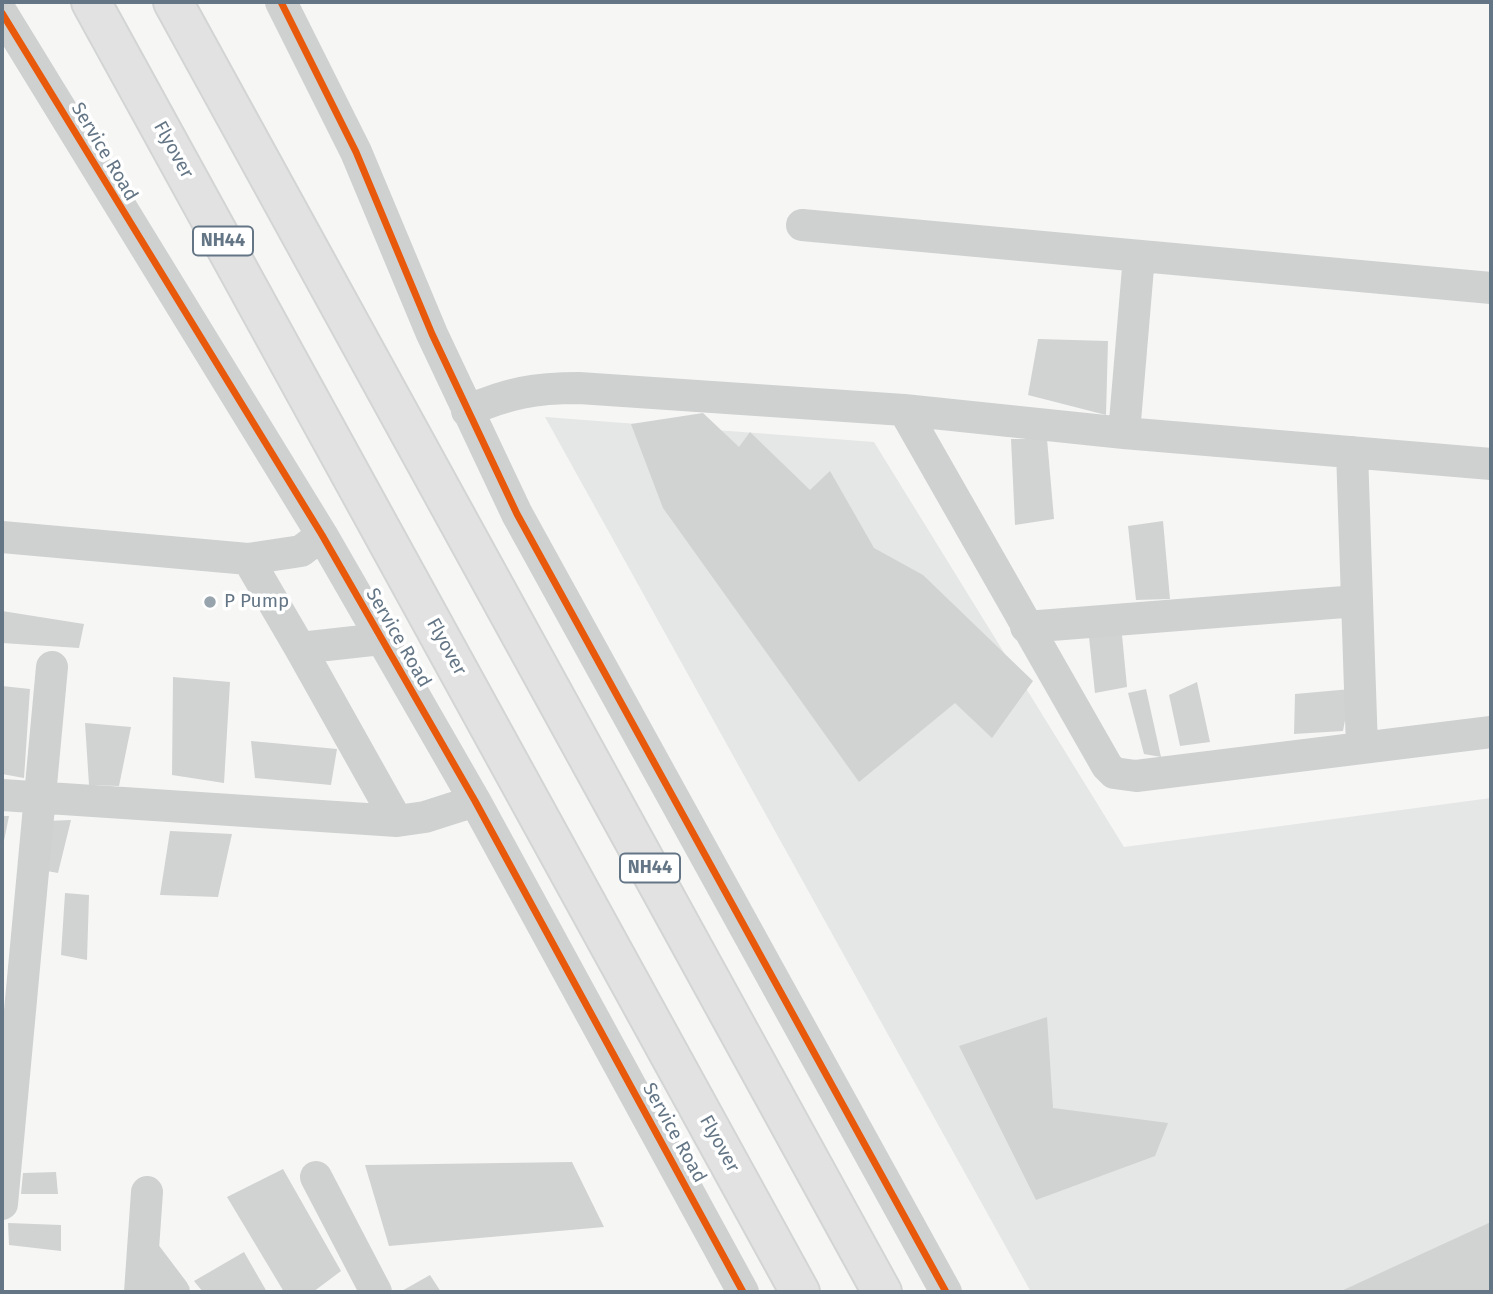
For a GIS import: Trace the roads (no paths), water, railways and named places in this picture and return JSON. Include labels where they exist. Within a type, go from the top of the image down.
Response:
[{"type":"highway","name":"Flyover","points":[[91,2],[800,1292]]},
{"type":"highway","name":"NH44","points":[[173,2],[882,1292]]},
{"type":"street","points":[[281,2],[356,152],[467,411],[577,627],[946,1292]]},
{"type":"street","name":"Service Road","points":[[2,13],[322,535],[475,802],[743,1292]]},
{"type":"street","points":[[802,225],[1491,288]]},
{"type":"street","points":[[1124,433],[1139,256]]},
{"type":"street","points":[[467,411],[506,394],[544,388],[904,410],[1124,433],[1491,464]]},
{"type":"street","points":[[904,410],[1026,627],[1107,766],[1114,773],[1136,776],[1491,732]]},
{"type":"street","points":[[1352,452],[1362,748]]},
{"type":"street","points":[[2,537],[248,559],[301,551],[322,535]]},
{"type":"street","points":[[248,559],[397,821]]},
{"type":"street","points":[[1026,627],[1357,601]]},
{"type":"street","points":[[300,648],[381,639]]},
{"type":"street","points":[[2,1204],[52,667]]},
{"type":"street","points":[[2,795],[397,821],[425,817],[475,802]]},
{"type":"street","points":[[316,1177],[376,1292]]},
{"type":"street","points":[[140,1292],[147,1192]]},
{"type":"street","points":[[143,1251],[174,1292]]},
{"type":"place","name":"P Pump","points":[[210,602]]}]
